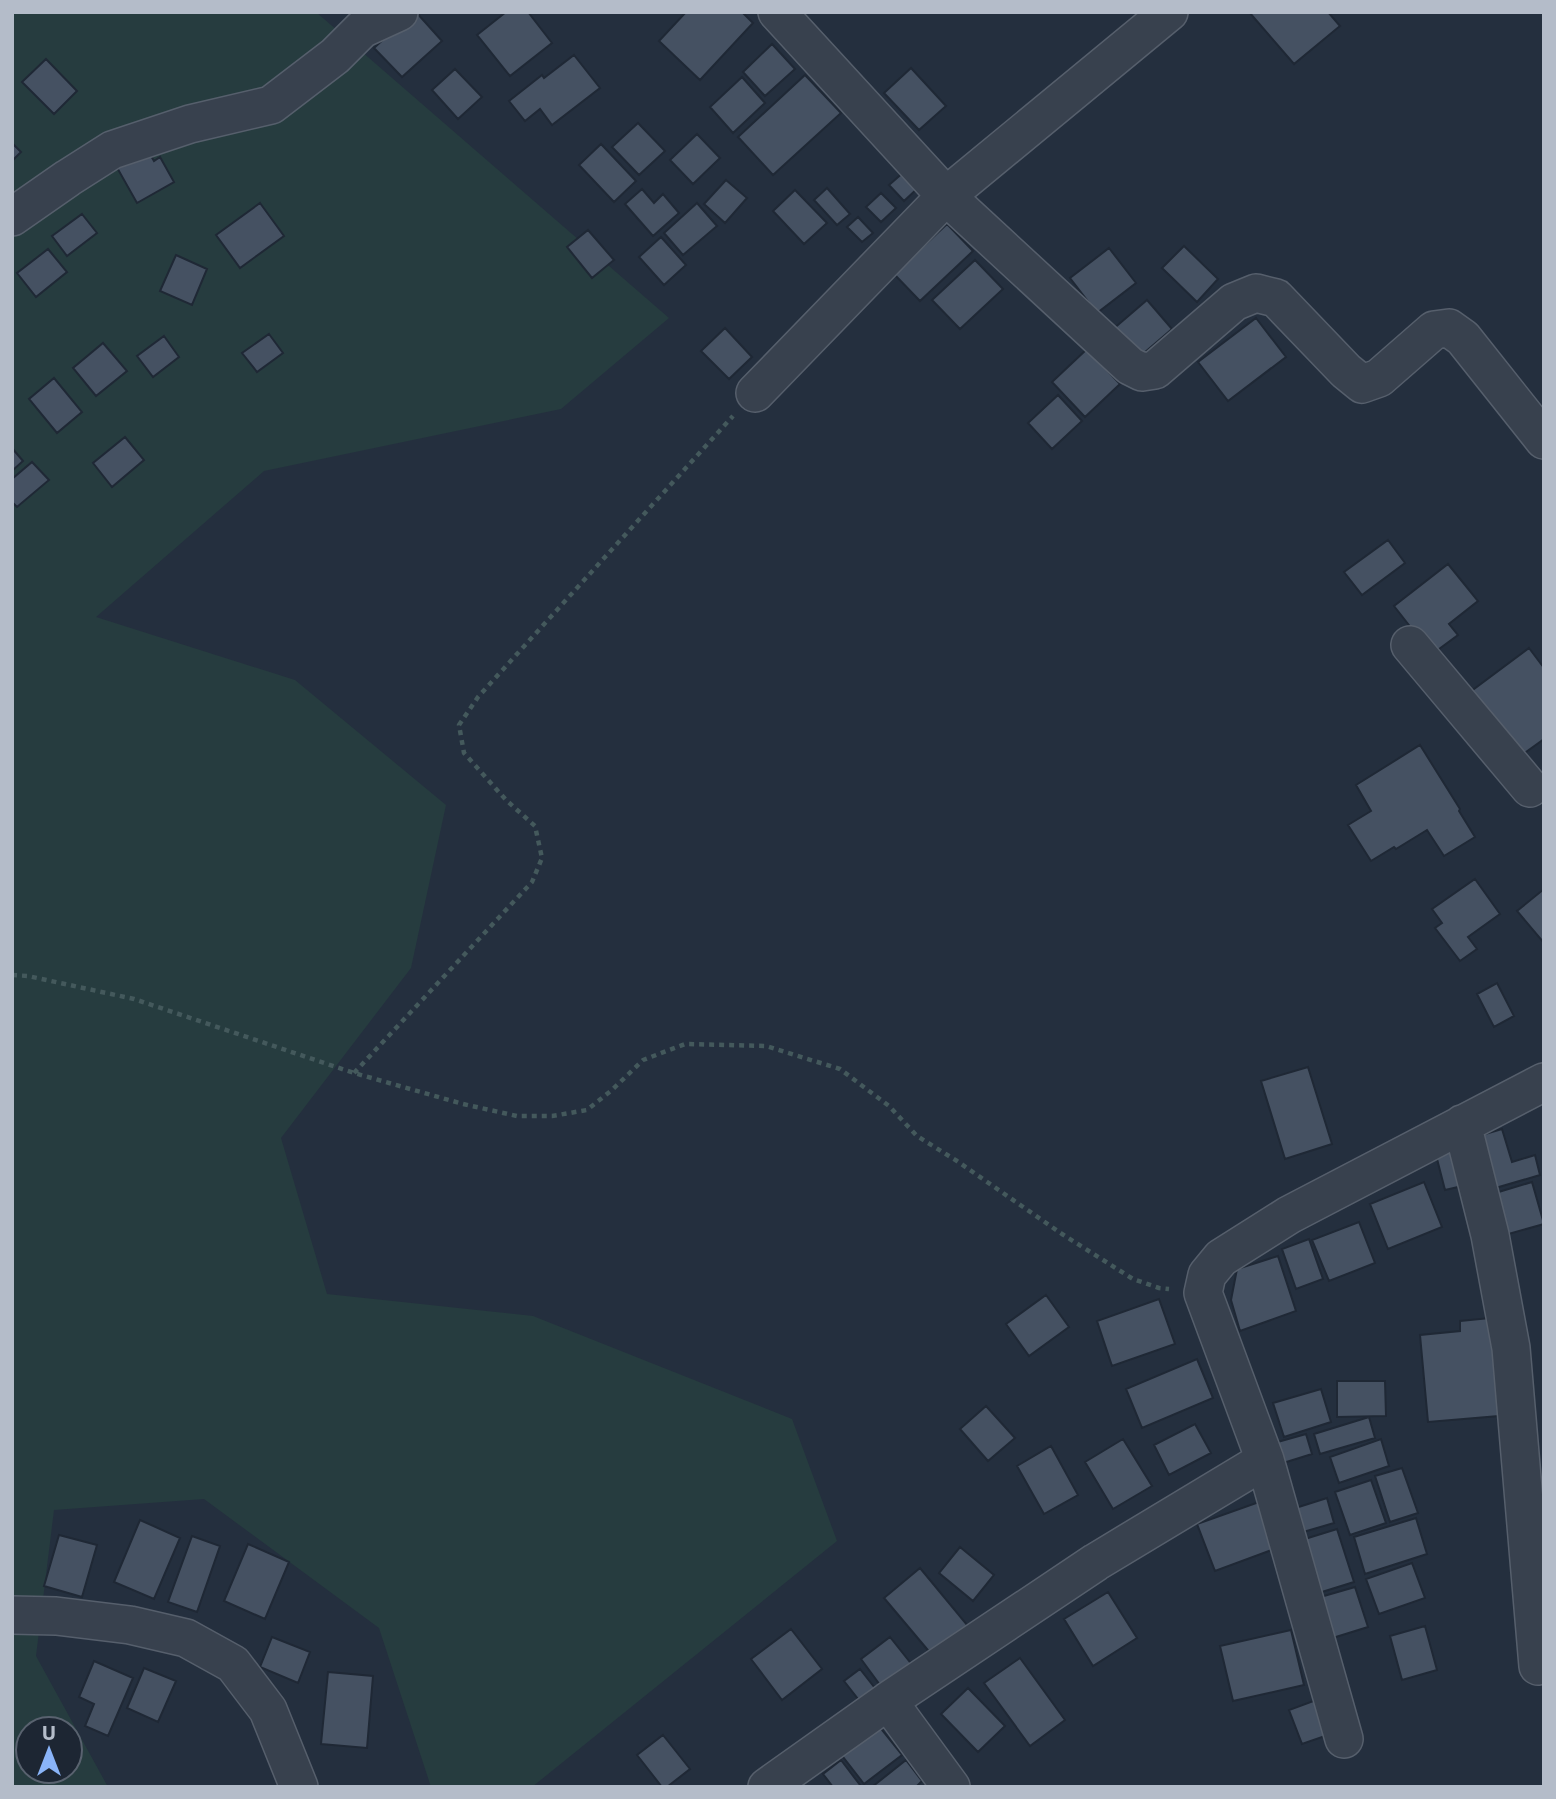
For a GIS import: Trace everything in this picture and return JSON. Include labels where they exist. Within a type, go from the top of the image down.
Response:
[{"type":"street","points":[[12,217],[112,150],[190,124],[271,105],[335,56],[362,29],[399,12]]},
{"type":"street","points":[[777,12],[946,196],[1130,366],[1142,372],[1155,370],[1234,302],[1256,293],[1276,298],[1346,371],[1362,384],[1379,378],[1434,330],[1450,328],[1463,338],[1544,440]]},
{"type":"street","points":[[755,393],[946,196],[1169,12]]},
{"type":"street","points":[[1410,645],[1539,790]]},
{"type":"street","points":[[1344,1739],[1265,1460],[1203,1293],[1207,1275],[1221,1258],[1289,1215],[1544,1082]]},
{"type":"street","points":[[1462,1124],[1490,1235],[1511,1348],[1538,1666]]},
{"type":"street","points":[[767,1787],[1096,1562],[1265,1460]]},
{"type":"street","points":[[12,1615],[56,1616],[130,1625],[186,1638],[233,1664],[268,1710],[299,1787]]},
{"type":"street","points":[[888,1702],[951,1787]]},
{"type":"path","points":[[354,1073],[533,882],[542,858],[535,826],[506,800],[464,753],[459,725],[478,697],[755,393]]},
{"type":"path","points":[[12,975],[28,976],[134,999],[354,1073],[463,1104],[517,1116],[552,1116],[587,1110],[643,1060],[685,1045],[766,1046],[840,1069],[889,1105],[917,1136],[1133,1279],[1159,1288],[1203,1293]]},
{"type":"green space","points":[[12,12],[316,12],[669,318],[561,409],[264,471],[96,617],[295,680],[446,805],[411,968],[281,1138],[327,1294],[533,1316],[792,1419],[837,1541],[532,1787],[431,1787],[379,1628],[204,1499],[54,1510],[36,1656],[68,1715],[14,1715],[14,1785],[84,1785],[84,1743],[108,1787],[12,1787]]},
{"type":"building","points":[[416,12],[442,41],[402,77],[374,48]]},
{"type":"building","points":[[506,12],[528,12],[552,43],[510,76],[477,35]]},
{"type":"building","points":[[686,12],[742,12],[753,23],[700,80],[659,41]]},
{"type":"building","points":[[1249,12],[1328,12],[1340,26],[1294,64]]},
{"type":"building","points":[[772,44],[795,69],[765,96],[743,72]]},
{"type":"building","points":[[574,55],[600,88],[552,125],[540,109],[525,121],[509,101],[542,75],[544,78]]},
{"type":"building","points":[[46,59],[77,91],[54,114],[22,82]]},
{"type":"building","points":[[911,68],[946,106],[919,130],[884,93]]},
{"type":"building","points":[[455,69],[482,97],[458,119],[432,90]]},
{"type":"building","points":[[805,75],[841,113],[773,175],[738,137]]},
{"type":"building","points":[[742,77],[765,103],[733,133],[710,107]]},
{"type":"building","points":[[638,123],[665,151],[639,175],[612,147]]},
{"type":"building","points":[[697,134],[720,158],[693,184],[670,160]]},
{"type":"building","points":[[12,143],[21,152],[12,161]]},
{"type":"building","points":[[601,144],[636,181],[614,202],[579,165]]},
{"type":"building","points":[[146,147],[154,161],[160,157],[174,182],[137,203],[115,164]]},
{"type":"building","points":[[905,171],[919,187],[904,201],[889,185]]},
{"type":"building","points":[[726,180],[747,198],[725,223],[704,204]]},
{"type":"building","points":[[827,188],[850,214],[837,225],[814,200]]},
{"type":"building","points":[[642,189],[654,203],[663,194],[679,213],[653,236],[625,204]]},
{"type":"building","points":[[795,190],[827,223],[804,244],[773,211]]},
{"type":"building","points":[[881,193],[896,208],[881,222],[866,207]]},
{"type":"building","points":[[260,203],[284,236],[240,268],[216,235]]},
{"type":"building","points":[[697,203],[717,226],[683,255],[664,233]]},
{"type":"building","points":[[82,214],[97,233],[67,256],[52,236]]},
{"type":"building","points":[[858,217],[873,233],[862,242],[847,227]]},
{"type":"building","points":[[947,224],[973,251],[920,301],[894,274]]},
{"type":"building","points":[[588,230],[614,260],[592,278],[567,247]]},
{"type":"building","points":[[661,237],[686,265],[664,285],[639,257]]},
{"type":"building","points":[[1184,246],[1218,279],[1197,302],[1162,268]]},
{"type":"building","points":[[1109,248],[1136,283],[1097,313],[1070,278]]},
{"type":"building","points":[[48,249],[67,272],[36,297],[17,273]]},
{"type":"building","points":[[176,255],[207,269],[192,305],[160,291]]},
{"type":"building","points":[[975,260],[1003,289],[960,329],[932,300]]},
{"type":"building","points":[[1147,300],[1172,329],[1137,359],[1112,330]]},
{"type":"building","points":[[1256,318],[1286,357],[1228,401],[1198,362]]},
{"type":"building","points":[[725,328],[752,357],[729,379],[701,351]]},
{"type":"building","points":[[269,334],[283,353],[257,372],[242,353]]},
{"type":"building","points":[[164,336],[179,357],[153,377],[137,356]]},
{"type":"building","points":[[103,343],[127,371],[96,396],[73,368]]},
{"type":"building","points":[[1087,349],[1120,384],[1085,417],[1052,382]]},
{"type":"building","points":[[54,378],[82,412],[57,433],[29,399]]},
{"type":"building","points":[[1058,395],[1082,421],[1052,449],[1028,423]]},
{"type":"building","points":[[125,437],[144,460],[112,487],[93,463]]},
{"type":"building","points":[[12,448],[23,461],[12,471]]},
{"type":"building","points":[[32,462],[49,480],[17,507],[12,502],[12,479]]},
{"type":"building","points":[[1388,540],[1405,563],[1362,595],[1344,572]]},
{"type":"building","points":[[1448,564],[1478,601],[1449,624],[1458,635],[1435,652],[1423,643],[1394,606]]},
{"type":"building","points":[[1529,648],[1544,668],[1544,739],[1511,763],[1462,698]]},
{"type":"building","points":[[1420,745],[1475,837],[1444,856],[1427,830],[1371,861],[1348,825],[1371,811],[1356,785]]},
{"type":"building","points":[[1475,879],[1500,914],[1468,937],[1477,949],[1460,961],[1435,928],[1442,923],[1432,909]]},
{"type":"building","points":[[1544,889],[1544,943],[1517,911]]},
{"type":"building","points":[[1497,983],[1514,1016],[1494,1027],[1477,994]]},
{"type":"building","points":[[1308,1067],[1332,1144],[1285,1159],[1261,1081]]},
{"type":"building","points":[[1502,1129],[1512,1162],[1535,1155],[1540,1175],[1492,1189],[1475,1137]]},
{"type":"building","points":[[1462,1149],[1471,1184],[1445,1190],[1436,1155]]},
{"type":"building","points":[[1424,1182],[1442,1227],[1388,1249],[1370,1204]]},
{"type":"building","points":[[1532,1182],[1544,1224],[1505,1235],[1492,1194]]},
{"type":"building","points":[[1359,1222],[1375,1263],[1329,1281],[1312,1240]]},
{"type":"building","points":[[1309,1239],[1323,1279],[1296,1289],[1282,1249]]},
{"type":"building","points":[[1278,1256],[1296,1311],[1240,1331],[1231,1300],[1237,1269]]},
{"type":"building","points":[[1046,1295],[1069,1327],[1029,1356],[1006,1324]]},
{"type":"building","points":[[1159,1299],[1175,1344],[1112,1366],[1097,1321]]},
{"type":"building","points":[[1490,1318],[1499,1416],[1428,1422],[1420,1335],[1460,1331],[1460,1321]]},
{"type":"building","points":[[1197,1359],[1213,1398],[1142,1428],[1126,1389]]},
{"type":"building","points":[[1337,1381],[1385,1381],[1386,1416],[1337,1417]]},
{"type":"building","points":[[1321,1389],[1331,1422],[1284,1437],[1273,1403]]},
{"type":"building","points":[[986,1406],[1015,1438],[988,1461],[960,1429]]},
{"type":"building","points":[[1369,1417],[1375,1438],[1320,1454],[1314,1434]]},
{"type":"building","points":[[1195,1424],[1211,1453],[1169,1475],[1154,1445]]},
{"type":"building","points":[[1306,1434],[1312,1454],[1280,1464],[1274,1443]]},
{"type":"building","points":[[1123,1439],[1152,1486],[1113,1509],[1085,1462]]},
{"type":"building","points":[[1381,1439],[1389,1466],[1339,1483],[1330,1457]]},
{"type":"building","points":[[1051,1446],[1078,1495],[1044,1514],[1017,1466]]},
{"type":"building","points":[[1402,1468],[1418,1513],[1390,1522],[1375,1476]]},
{"type":"building","points":[[1371,1480],[1386,1523],[1350,1535],[1335,1492]]},
{"type":"building","points":[[1327,1498],[1334,1523],[1293,1535],[1286,1511]]},
{"type":"building","points":[[1259,1502],[1277,1548],[1215,1571],[1197,1524]]},
{"type":"building","points":[[1416,1518],[1427,1554],[1365,1574],[1354,1537]]},
{"type":"building","points":[[140,1520],[180,1538],[154,1599],[114,1582]]},
{"type":"building","points":[[1337,1529],[1354,1582],[1309,1596],[1292,1543]]},
{"type":"building","points":[[59,1535],[97,1545],[82,1597],[44,1586]]},
{"type":"building","points":[[192,1536],[220,1546],[197,1612],[168,1602]]},
{"type":"building","points":[[248,1544],[289,1562],[265,1619],[224,1601]]},
{"type":"building","points":[[960,1547],[994,1575],[973,1601],[939,1573]]},
{"type":"building","points":[[1412,1563],[1425,1598],[1379,1614],[1366,1579]]},
{"type":"building","points":[[920,1568],[968,1626],[932,1655],[884,1598]]},
{"type":"building","points":[[1355,1587],[1368,1627],[1323,1641],[1310,1600]]},
{"type":"building","points":[[1108,1592],[1137,1638],[1093,1666],[1064,1619]]},
{"type":"building","points":[[1425,1626],[1437,1670],[1402,1680],[1390,1636]]},
{"type":"building","points":[[791,1629],[822,1669],[782,1700],[751,1659]]},
{"type":"building","points":[[1291,1630],[1304,1685],[1233,1701],[1220,1646]]},
{"type":"building","points":[[272,1637],[310,1652],[298,1683],[260,1667]]},
{"type":"building","points":[[890,1637],[913,1666],[883,1689],[861,1659]]},
{"type":"building","points":[[1020,1658],[1065,1720],[1030,1746],[984,1683]]},
{"type":"building","points":[[94,1661],[133,1678],[108,1736],[85,1726],[94,1704],[79,1697]]},
{"type":"building","points":[[144,1668],[176,1681],[158,1722],[127,1708]]},
{"type":"building","points":[[860,1669],[878,1692],[862,1704],[844,1681]]},
{"type":"building","points":[[328,1672],[373,1676],[367,1748],[321,1744]]},
{"type":"building","points":[[968,1688],[1005,1726],[978,1752],[941,1714]]},
{"type":"building","points":[[1316,1700],[1328,1735],[1302,1744],[1289,1710]]},
{"type":"building","points":[[878,1725],[902,1755],[864,1784],[840,1753]]},
{"type":"building","points":[[663,1735],[690,1769],[667,1787],[662,1787],[637,1755]]},
{"type":"building","points":[[841,1760],[860,1785],[858,1787],[833,1787],[823,1774]]},
{"type":"building","points":[[906,1760],[922,1781],[916,1787],[872,1787]]}]
